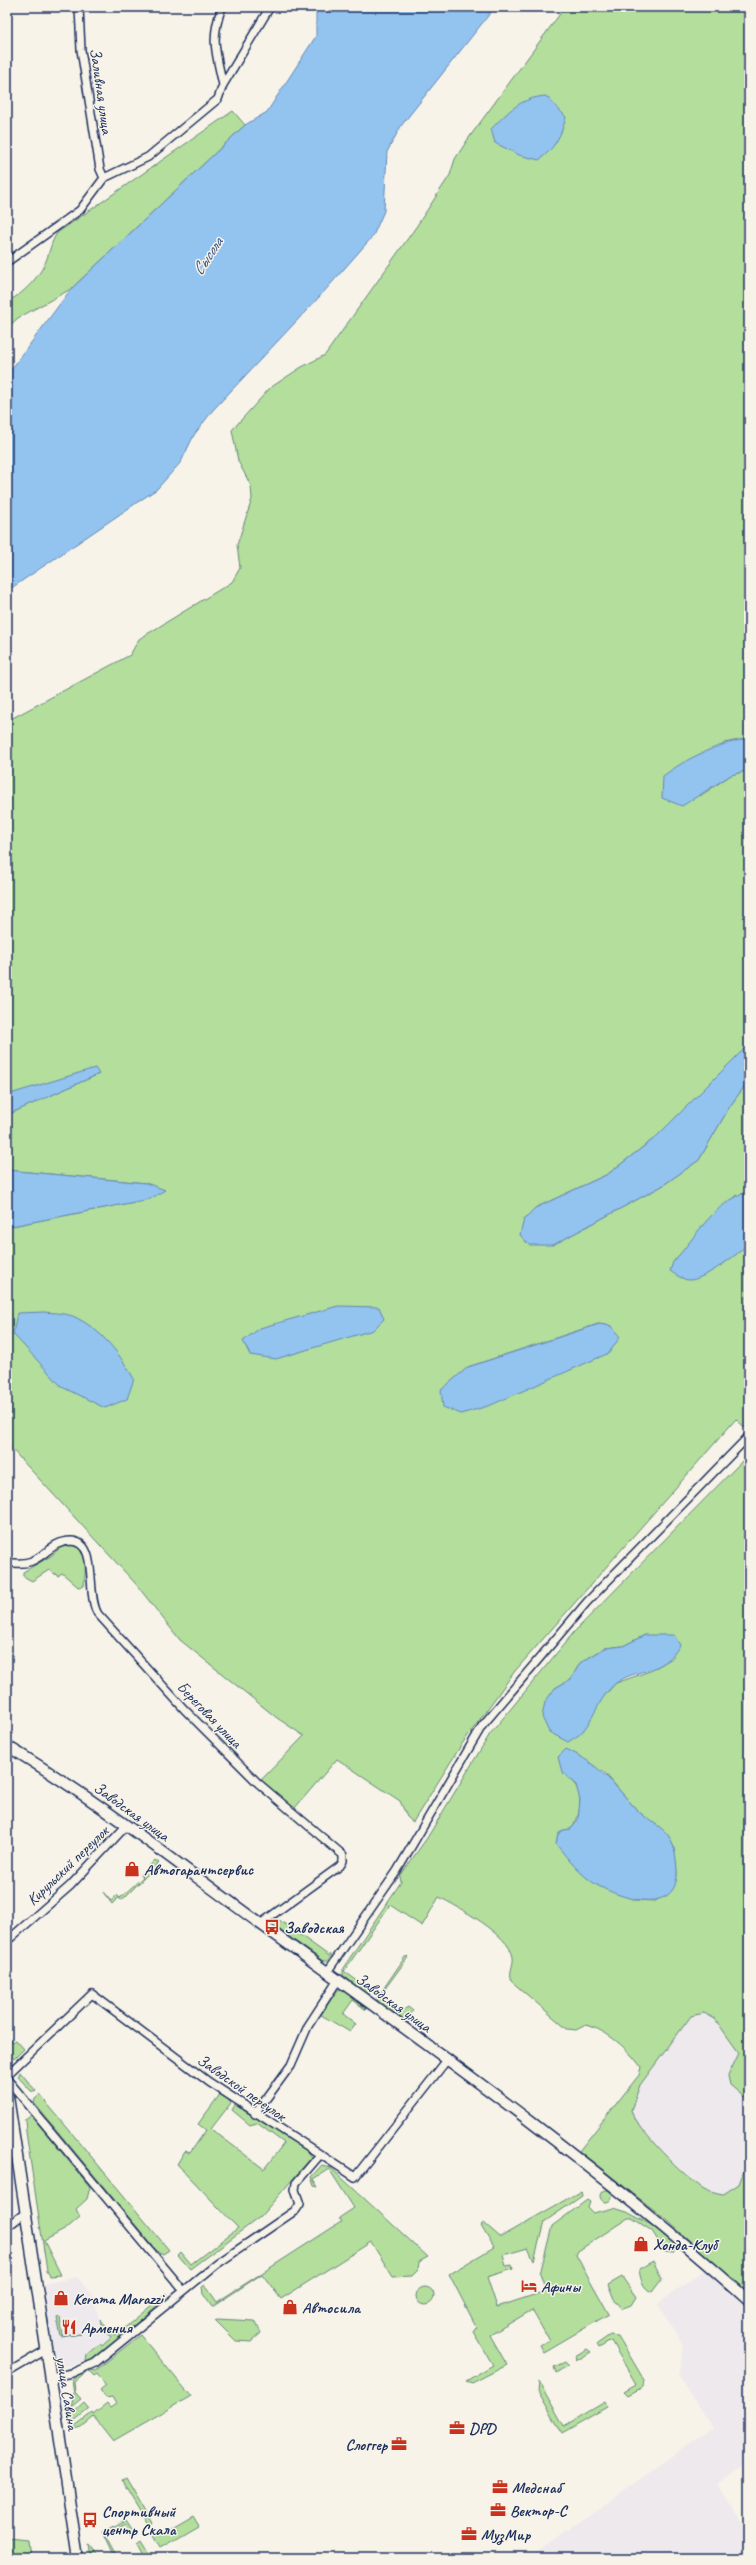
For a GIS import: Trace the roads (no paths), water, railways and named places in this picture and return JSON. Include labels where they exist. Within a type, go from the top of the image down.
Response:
[{"type":"street","name":"Заливная улица","points":[[79,7],[81,50],[100,169],[104,178]]},
{"type":"street","points":[[222,7],[215,25],[213,39],[223,85]]},
{"type":"street","points":[[7,262],[80,210],[104,178],[148,156],[218,99],[223,85],[270,7]]},
{"type":"street","points":[[327,1972],[397,1871],[482,1726],[587,1602],[749,1436]]},
{"type":"street","name":"Береговая улица","points":[[7,1562],[28,1564],[61,1542],[75,1541],[82,1544],[89,1553],[92,1603],[98,1614],[180,1705],[258,1783],[343,1855],[344,1861],[340,1866],[260,1924]]},
{"type":"street","name":"Заводская улица","points":[[7,1746],[60,1777],[128,1825],[260,1924],[448,2060],[684,2242],[749,2301]]},
{"type":"street","name":"Кирульский переулок","points":[[7,1941],[70,1886],[128,1825]]},
{"type":"street","points":[[255,2114],[291,2065],[308,2026],[338,1980]]},
{"type":"street","name":"Заводской переулок","points":[[7,2075],[92,1994],[255,2114],[356,2177],[448,2060]]},
{"type":"street","points":[[7,2079],[183,2290]]},
{"type":"street","name":"улица Савина","points":[[7,2090],[78,2558]]},
{"type":"street","points":[[51,2377],[72,2373],[95,2363],[216,2264],[296,2210],[300,2204],[295,2190],[296,2183],[320,2155]]},
{"type":"street","points":[[7,2227],[25,2213]]},
{"type":"street","points":[[7,2373],[46,2350]]},
{"type":"water","name":"Сысола","points":[[316,7],[495,7],[401,126],[387,152],[384,211],[373,236],[322,294],[213,410],[194,435],[181,462],[157,489],[7,591],[7,375],[71,289],[245,125],[267,112],[316,36]]},
{"type":"water","points":[[546,96],[566,117],[557,141],[545,155],[539,160],[519,155],[495,143],[491,129],[504,117],[516,106],[529,99]]},
{"type":"water","points":[[749,738],[749,770],[731,775],[682,806],[662,798],[663,776],[673,769],[704,752]]},
{"type":"water","points":[[749,1044],[749,1080],[730,1106],[699,1160],[662,1186],[553,1245],[529,1245],[520,1235],[524,1219],[535,1208],[608,1174],[656,1137]]},
{"type":"water","points":[[95,1068],[99,1074],[7,1115],[7,1095]]},
{"type":"water","points":[[7,1170],[146,1183],[165,1190],[150,1199],[7,1227]]},
{"type":"water","points":[[749,1192],[749,1244],[713,1271],[697,1279],[685,1279],[670,1271],[673,1262],[715,1212],[736,1197]]},
{"type":"water","points":[[338,1306],[379,1307],[384,1319],[373,1330],[276,1359],[250,1355],[243,1341],[260,1328]]},
{"type":"water","points":[[44,1312],[64,1314],[75,1317],[85,1322],[102,1336],[123,1361],[134,1379],[127,1399],[105,1408],[62,1387],[13,1334],[17,1313]]},
{"type":"water","points":[[599,1324],[611,1326],[620,1337],[609,1353],[491,1405],[461,1414],[443,1407],[441,1390],[468,1367]]},
{"type":"water","points":[[645,1635],[674,1635],[680,1645],[666,1662],[650,1670],[624,1678],[610,1688],[583,1731],[576,1737],[568,1742],[549,1732],[542,1717],[545,1702],[555,1688],[571,1679],[580,1663],[605,1648],[623,1646]]},
{"type":"water","points":[[566,1749],[588,1761],[597,1768],[613,1783],[637,1810],[668,1835],[674,1847],[677,1870],[675,1885],[669,1894],[659,1899],[647,1900],[633,1899],[607,1890],[585,1876],[556,1844],[558,1834],[564,1830],[571,1829],[578,1820],[580,1800],[576,1785],[562,1772],[558,1757]]},
{"type":"place","name":"Автогарантсервис","points":[[132,1869]]},
{"type":"place","name":"Заводская","points":[[272,1927]]},
{"type":"place","name":"Хонда-Клуб","points":[[641,2244]]},
{"type":"place","name":"Афины","points":[[529,2286]]},
{"type":"place","name":"Kerama Marazzi","points":[[61,2298]]},
{"type":"place","name":"Автосила","points":[[290,2307]]},
{"type":"place","name":"Армения","points":[[69,2327]]},
{"type":"place","name":"DPD","points":[[457,2428]]},
{"type":"place","name":"Слоггер","points":[[399,2444]]},
{"type":"place","name":"Медснаб","points":[[500,2487]]},
{"type":"place","name":"Вектор-С","points":[[498,2510]]},
{"type":"place","name":"Спортивный центр Скала","points":[[90,2520]]},
{"type":"place","name":"МузМир","points":[[469,2534]]}]
